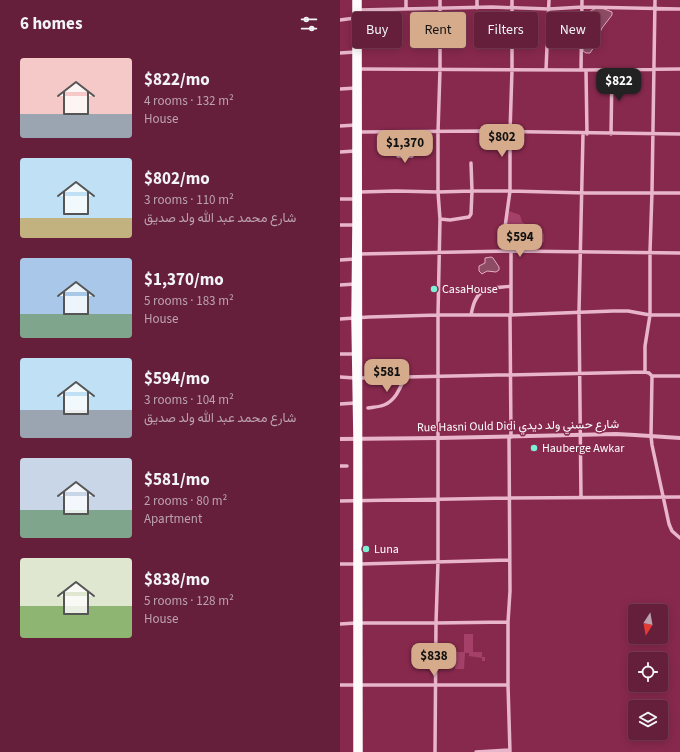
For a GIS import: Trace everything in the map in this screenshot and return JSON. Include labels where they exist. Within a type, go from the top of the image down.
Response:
[{"type":"highway","points":[[355,0],[355,12]]},
{"type":"highway","points":[[358,438],[355,403],[358,378],[355,354],[360,192],[359,0]]},
{"type":"highway","points":[[355,48],[355,284],[358,378],[358,685],[356,752]]},
{"type":"highway","points":[[358,685],[360,752]]},
{"type":"street","points":[[406,0],[406,9]]},
{"type":"street","points":[[435,752],[438,562],[438,315],[440,219],[438,192],[438,132],[440,0]]},
{"type":"street","points":[[477,0],[477,8]]},
{"type":"street","points":[[476,752],[510,751],[508,622],[510,591],[509,498],[512,251],[506,231],[505,221],[510,190],[512,0]]},
{"type":"street","points":[[546,70],[549,0]]},
{"type":"street","points":[[581,70],[582,0]]},
{"type":"street","points":[[645,372],[645,346],[650,315],[655,0]]},
{"type":"street","points":[[359,10],[477,8],[549,9],[582,7],[680,9]]},
{"type":"street","points":[[340,20],[352,18]]},
{"type":"street","points":[[340,53],[355,52]]},
{"type":"street","points":[[360,69],[680,70]]},
{"type":"street","points":[[581,498],[579,312],[586,70]]},
{"type":"street","points":[[611,134],[612,70]]},
{"type":"street","points":[[340,89],[356,88]]},
{"type":"street","points":[[340,126],[356,125]]},
{"type":"street","points":[[360,132],[680,134]]},
{"type":"street","points":[[396,132],[396,154],[398,156],[412,156],[414,132]]},
{"type":"street","points":[[340,152],[355,151]]},
{"type":"street","points":[[440,219],[450,220],[469,217],[471,214],[471,163]]},
{"type":"street","points":[[360,192],[438,192],[472,190],[582,193],[680,192]]},
{"type":"street","points":[[340,199],[356,199]]},
{"type":"street","points":[[340,225],[356,225]]},
{"type":"street","points":[[359,254],[512,251],[680,252]]},
{"type":"street","points":[[340,260],[355,259]]},
{"type":"street","points":[[340,285],[355,284]]},
{"type":"street","points":[[471,315],[475,300],[482,291],[492,288],[511,286]]},
{"type":"street","points":[[340,319],[438,315],[511,315],[628,311],[650,315],[680,315]]},
{"type":"street","points":[[340,354],[355,354]]},
{"type":"street","points":[[340,377],[358,378],[645,372],[650,373],[652,376],[680,376]]},
{"type":"street","points":[[652,376],[651,436],[669,524],[672,530],[680,538]]},
{"type":"street","points":[[368,408],[383,406],[392,400],[398,393],[405,377]]},
{"type":"street","points":[[340,404],[355,403]]},
{"type":"street","name":"Rue Hasni Ould Didi شارع حسني ولد ديدي","points":[[340,439],[580,436],[616,434],[680,438]]},
{"type":"street","points":[[340,466],[347,466]]},
{"type":"street","points":[[340,501],[680,497]]},
{"type":"street","points":[[340,564],[509,560]]},
{"type":"street","points":[[340,624],[508,622]]},
{"type":"street","points":[[340,685],[508,685]]},
{"type":"shaded area","points":[[602,8],[612,12],[612,15],[600,32],[600,12],[590,12]]},
{"type":"shaded area","points":[[583,48],[593,48],[590,53],[583,51]]},
{"type":"shaded area","points":[[509,211],[520,215],[522,222],[544,234],[544,242],[537,242],[528,235],[516,243],[507,232],[506,228]]},
{"type":"shaded area","points":[[491,257],[499,267],[499,270],[496,272],[487,271],[482,274],[479,271],[479,266],[485,263],[485,258]]},
{"type":"shaded area","points":[[464,634],[473,634],[473,652],[482,652],[482,657],[485,657],[485,661],[482,661],[482,658],[469,656],[469,653],[465,653],[464,669],[455,669],[455,662],[452,661],[453,652],[464,652]]},
{"type":"place","name":"CasaHouse","points":[[434,289]]},
{"type":"place","name":"Hauberge Awkar","points":[[534,448]]},
{"type":"place","name":"Luna","points":[[366,549]]}]
